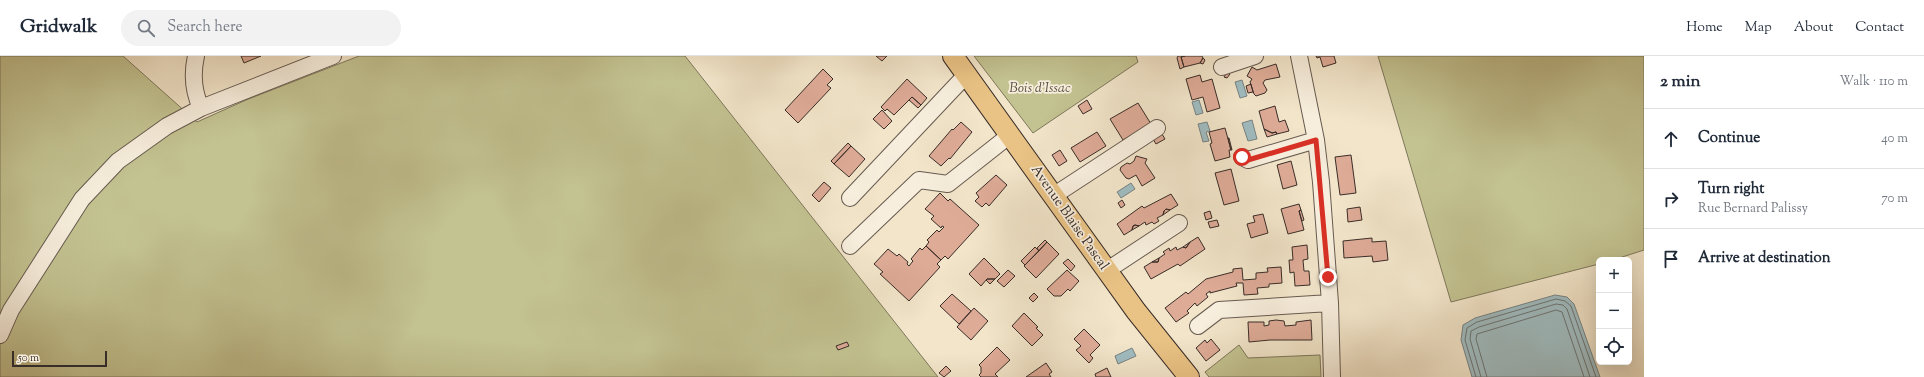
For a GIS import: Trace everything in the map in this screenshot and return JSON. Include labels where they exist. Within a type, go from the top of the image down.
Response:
[{"type":"main road","name":"Avenue Blaise Pascal","points":[[953,56],[1136,312],[1189,377]]},
{"type":"street","points":[[196,56],[192,72],[196,98],[201,108]]},
{"type":"street","points":[[0,335],[11,310],[82,199],[118,161],[167,126],[201,108],[332,56]]},
{"type":"street","points":[[1222,67],[1255,56]]},
{"type":"street","points":[[1299,56],[1316,140],[1330,303],[1332,377]]},
{"type":"street","points":[[850,198],[966,74]]},
{"type":"street","points":[[1053,196],[1157,128]]},
{"type":"street","points":[[850,246],[919,180],[948,184],[1010,135]]},
{"type":"street","points":[[1242,157],[1248,160],[1316,140]]},
{"type":"street","points":[[1106,271],[1179,223]]},
{"type":"street","points":[[1198,326],[1219,310],[1330,303]]},
{"type":"green space","points":[[0,56],[123,56],[197,122],[246,100],[359,56],[685,56],[938,377],[0,377]]},
{"type":"green space","name":"Bois d'Issac","points":[[974,56],[1136,56],[1138,62],[1033,133]]},
{"type":"green space","points":[[1378,56],[1644,56],[1644,250],[1622,257],[1596,257],[1596,265],[1451,302]]},
{"type":"green space","points":[[1239,345],[1248,358],[1320,355],[1321,377],[1209,377],[1205,372]]},
{"type":"water","points":[[1242,80],[1247,96],[1240,98],[1235,82]]},
{"type":"water","points":[[1199,100],[1203,113],[1196,115],[1192,102]]},
{"type":"water","points":[[1252,120],[1257,139],[1248,141],[1242,123]]},
{"type":"water","points":[[1207,122],[1210,131],[1206,132],[1209,141],[1203,142],[1198,124]]},
{"type":"water","points":[[1131,183],[1135,189],[1121,198],[1117,192]]},
{"type":"water","points":[[1555,295],[1567,297],[1574,304],[1600,377],[1472,377],[1461,340],[1463,325],[1475,318]]},
{"type":"water","points":[[1132,348],[1136,356],[1118,364],[1115,356]]},
{"type":"building","points":[[241,56],[261,56],[244,63]]},
{"type":"building","points":[[876,56],[887,56],[882,61]]},
{"type":"building","points":[[1178,56],[1185,56],[1181,57],[1184,67],[1180,69],[1177,58]]},
{"type":"building","points":[[1202,56],[1203,58],[1200,63],[1184,67],[1181,57]]},
{"type":"building","points":[[1316,56],[1334,56],[1336,63],[1323,67],[1320,57],[1317,58]]},
{"type":"building","points":[[1203,58],[1205,60],[1203,64],[1200,63]]},
{"type":"building","points":[[1276,64],[1280,77],[1265,80],[1263,83],[1267,90],[1265,93],[1256,96],[1250,82],[1252,79],[1247,76],[1252,67],[1257,70]]},
{"type":"building","points":[[823,69],[833,79],[827,85],[831,88],[798,123],[785,110]]},
{"type":"building","points":[[1227,72],[1230,74],[1227,78],[1224,77]]},
{"type":"building","points":[[1200,75],[1202,82],[1212,79],[1220,108],[1207,112],[1203,97],[1192,100],[1186,79]]},
{"type":"building","points":[[907,79],[927,98],[921,105],[912,97],[894,115],[887,109],[885,111],[881,107]]},
{"type":"building","points":[[1251,84],[1253,92],[1248,93],[1246,86]]},
{"type":"building","points":[[912,97],[921,105],[918,108],[909,100]]},
{"type":"building","points":[[1087,100],[1092,109],[1083,114],[1078,106]]},
{"type":"building","points":[[1138,103],[1151,124],[1123,140],[1110,119]]},
{"type":"building","points":[[1275,106],[1279,122],[1285,120],[1289,131],[1277,134],[1276,132],[1272,133],[1264,129],[1259,111]]},
{"type":"building","points":[[882,110],[892,121],[884,129],[873,119]]},
{"type":"building","points":[[961,122],[972,132],[950,159],[949,158],[941,166],[929,156],[952,129],[953,130]]},
{"type":"building","points":[[1225,128],[1231,150],[1229,150],[1230,157],[1215,161],[1210,144],[1212,143],[1209,132]]},
{"type":"building","points":[[1264,129],[1272,133],[1276,132],[1277,134],[1267,137]]},
{"type":"building","points":[[1097,132],[1106,146],[1080,162],[1071,148]]},
{"type":"building","points":[[1162,134],[1165,139],[1156,144],[1153,139]]},
{"type":"building","points":[[1229,138],[1232,150],[1231,150]]},
{"type":"building","points":[[848,143],[851,146],[834,164],[831,161]]},
{"type":"building","points":[[851,146],[865,159],[849,177],[834,164]]},
{"type":"building","points":[[1060,150],[1067,161],[1059,166],[1052,155]]},
{"type":"building","points":[[1351,155],[1356,193],[1340,195],[1335,157]]},
{"type":"building","points":[[1136,156],[1147,159],[1145,163],[1155,178],[1142,186],[1136,175],[1129,179],[1126,178],[1120,170],[1121,167],[1127,163],[1130,164],[1134,161]]},
{"type":"building","points":[[1291,161],[1297,185],[1283,189],[1277,165]]},
{"type":"building","points":[[1231,169],[1239,201],[1224,205],[1215,173]]},
{"type":"building","points":[[996,175],[1007,185],[989,206],[986,203],[982,207],[975,201],[979,197],[976,193]]},
{"type":"building","points":[[824,182],[831,188],[819,202],[812,195]]},
{"type":"building","points":[[940,193],[948,201],[950,199],[979,225],[948,259],[945,256],[941,260],[926,246],[929,242],[927,240],[937,230],[939,232],[944,227],[942,226],[941,228],[931,219],[934,216],[925,209]]},
{"type":"building","points":[[1171,194],[1178,205],[1170,210],[1166,209],[1163,215],[1157,218],[1159,221],[1154,224],[1152,222],[1146,225],[1145,222],[1139,226],[1135,225],[1133,226],[1132,230],[1124,235],[1117,224],[1142,206],[1144,208]]},
{"type":"building","points":[[1122,200],[1125,205],[1121,208],[1118,203]]},
{"type":"building","points":[[1299,204],[1301,210],[1299,211],[1304,230],[1288,234],[1281,209]]},
{"type":"building","points":[[1360,207],[1362,220],[1348,222],[1347,209]]},
{"type":"building","points":[[1166,209],[1170,210],[1163,215],[1164,211]]},
{"type":"building","points":[[1301,210],[1304,220],[1302,221],[1299,211]]},
{"type":"building","points":[[1210,211],[1212,218],[1206,220],[1204,213]]},
{"type":"building","points":[[1263,214],[1268,233],[1251,238],[1247,224],[1255,222],[1253,216]]},
{"type":"building","points":[[1217,220],[1219,226],[1210,228],[1208,222]]},
{"type":"building","points":[[1133,226],[1139,226],[1132,230]]},
{"type":"building","points":[[1198,237],[1205,249],[1180,266],[1178,264],[1151,279],[1144,267],[1152,262],[1158,262],[1159,258],[1165,254],[1163,252],[1169,248],[1170,251],[1176,247],[1177,250],[1183,247],[1186,248],[1190,242]]},
{"type":"building","points":[[1372,238],[1372,242],[1386,241],[1388,260],[1373,262],[1372,256],[1344,258],[1343,241]]},
{"type":"building","points":[[1045,240],[1047,242],[1039,251],[1037,248]]},
{"type":"building","points":[[1047,242],[1059,254],[1036,278],[1024,266]]},
{"type":"building","points":[[1190,242],[1186,248],[1183,247]]},
{"type":"building","points":[[1307,245],[1308,259],[1303,260],[1304,271],[1309,271],[1310,285],[1295,286],[1294,272],[1290,273],[1289,260],[1293,260],[1292,247]]},
{"type":"building","points":[[926,246],[941,260],[937,264],[940,267],[909,301],[880,274],[883,272],[874,264],[888,249],[897,256],[899,254],[908,262],[907,264],[909,266],[913,261],[911,259],[920,248],[922,250]]},
{"type":"building","points":[[1035,247],[1039,251],[1025,265],[1021,261]]},
{"type":"building","points":[[984,258],[1000,274],[995,279],[987,279],[981,286],[969,274]]},
{"type":"building","points":[[1159,258],[1158,262],[1152,262]]},
{"type":"building","points":[[1068,259],[1075,266],[1071,271],[1063,263]]},
{"type":"building","points":[[1281,267],[1282,283],[1269,284],[1269,287],[1257,288],[1258,294],[1244,295],[1243,283],[1236,283],[1237,286],[1210,293],[1210,291],[1206,294],[1208,297],[1197,306],[1195,303],[1187,311],[1189,313],[1176,322],[1165,308],[1186,292],[1188,294],[1206,279],[1233,272],[1233,269],[1242,268],[1243,280],[1256,279],[1256,273],[1268,272],[1267,268]]},
{"type":"building","points":[[1008,270],[1015,276],[1004,287],[997,281]]},
{"type":"building","points":[[1067,270],[1079,281],[1070,291],[1068,289],[1061,296],[1054,296],[1047,289]]},
{"type":"building","points":[[995,279],[990,284],[986,280]]},
{"type":"building","points":[[1034,293],[1038,297],[1033,302],[1029,298]]},
{"type":"building","points":[[952,294],[971,311],[959,324],[940,306]]},
{"type":"building","points":[[974,308],[988,321],[971,340],[957,327]]},
{"type":"building","points":[[1024,313],[1038,327],[1036,328],[1043,335],[1032,346],[1012,326]]},
{"type":"building","points":[[1311,320],[1312,340],[1270,340],[1249,342],[1248,322],[1264,322],[1264,326],[1269,325],[1269,321],[1284,321],[1285,326],[1296,325],[1296,322]]},
{"type":"building","points":[[1084,329],[1100,345],[1090,355],[1093,358],[1089,363],[1076,350],[1081,346],[1074,339]]},
{"type":"building","points":[[1211,339],[1220,350],[1206,361],[1196,348],[1205,340],[1207,343]]},
{"type":"building","points":[[847,342],[849,346],[838,350],[836,346]]},
{"type":"building","points":[[997,347],[1010,360],[995,374],[998,377],[981,377],[979,375],[981,373],[981,367],[979,365]]},
{"type":"building","points":[[1046,363],[1052,372],[1049,374],[1051,377],[1026,377]]},
{"type":"building","points":[[946,366],[951,371],[944,377],[939,373]]},
{"type":"building","points":[[1107,368],[1111,377],[1096,377],[1095,374]]},
{"type":"route","points":[[1242,157],[1248,160],[1316,140],[1321,182],[1328,277]]}]
